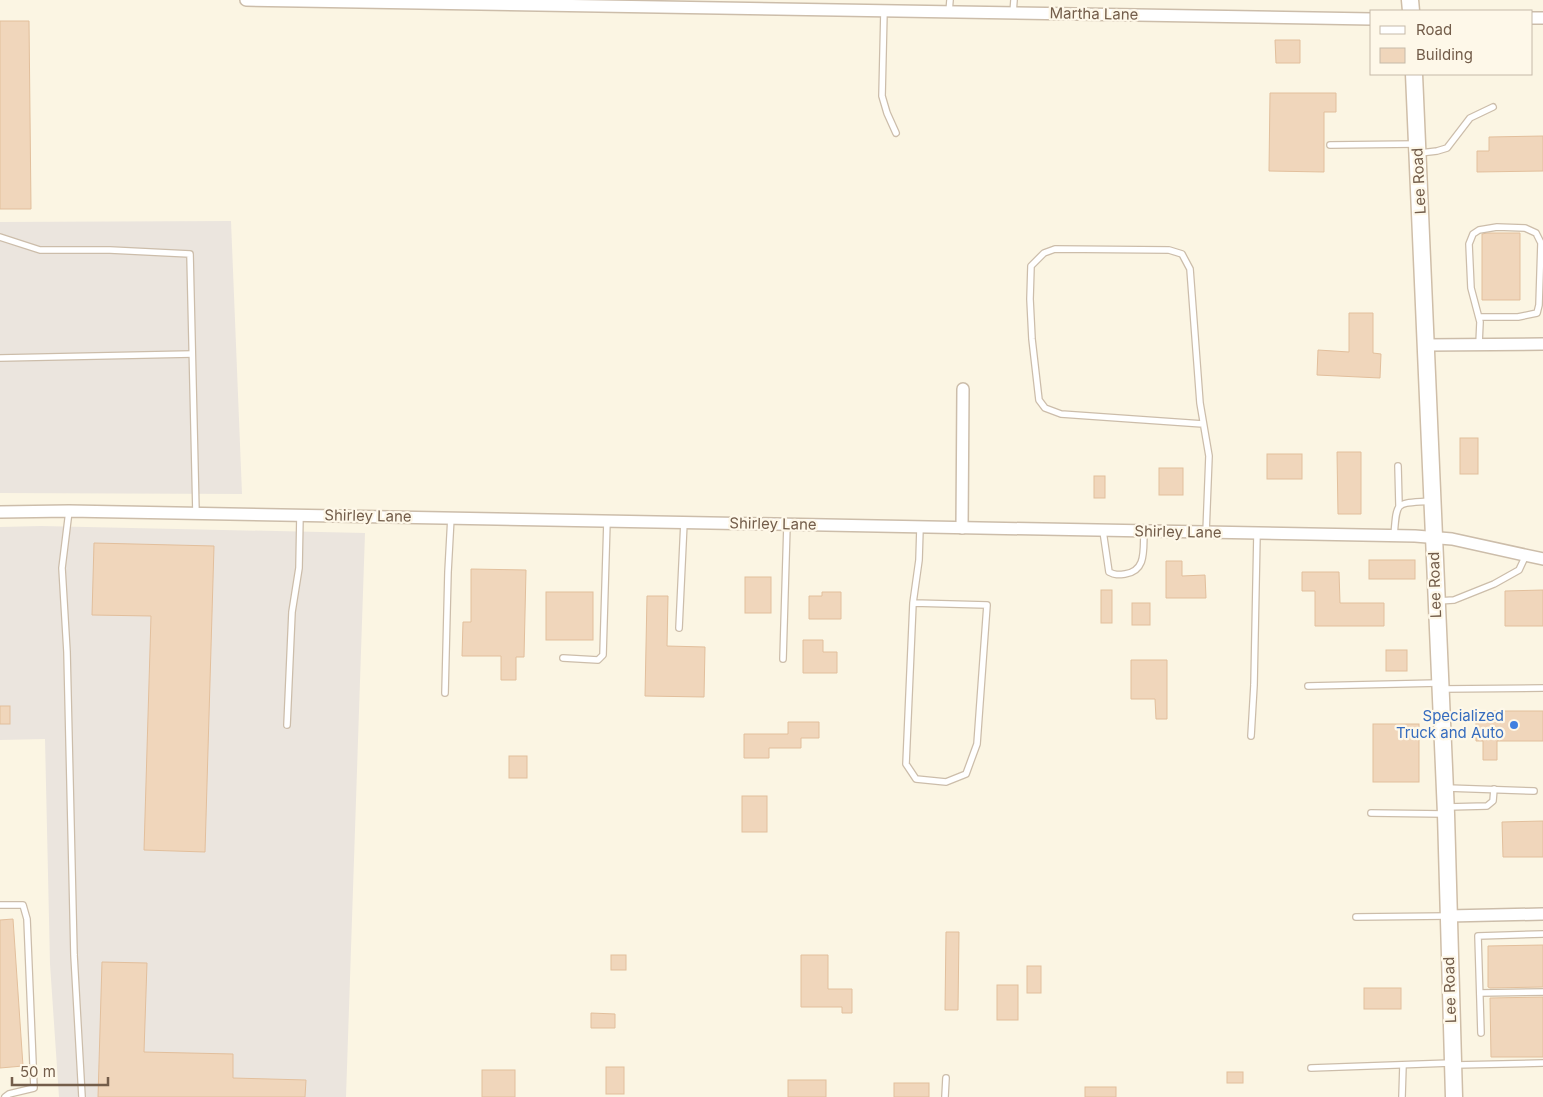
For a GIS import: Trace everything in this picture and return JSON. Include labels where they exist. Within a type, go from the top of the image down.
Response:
[{"type":"main road","name":"Lee Road","points":[[1414,75],[1446,811],[1454,1097]]},
{"type":"street","name":"Martha Lane","points":[[246,0],[411,1],[884,11],[950,6],[1013,13],[1370,19]]},
{"type":"street","points":[[1426,345],[1543,344]]},
{"type":"street","points":[[962,389],[962,528]]},
{"type":"street","name":"Shirley Lane","points":[[0,512],[196,513],[1433,537],[1452,539],[1543,559]]},
{"type":"street","points":[[1448,916],[1543,914]]},
{"type":"lane","points":[[1013,13],[1014,0]]},
{"type":"lane","points":[[884,11],[882,96],[896,133]]},
{"type":"lane","points":[[1330,146],[1418,148],[1437,151],[1447,148],[1470,118],[1494,107]]},
{"type":"lane","points":[[1479,317],[1518,317],[1537,312],[1539,305],[1541,243],[1536,233],[1525,228],[1497,227],[1479,230],[1473,234],[1469,244],[1471,288],[1479,317],[1479,344]]},
{"type":"lane","points":[[0,237],[40,250],[110,250],[190,254],[196,513]]},
{"type":"lane","points":[[1203,424],[1061,414],[1045,408],[1039,400],[1030,299],[1031,266],[1044,252],[1055,249],[1169,250],[1182,254],[1190,269],[1200,403],[1209,456],[1206,533]]},
{"type":"lane","points":[[0,358],[192,354]]},
{"type":"lane","points":[[1394,536],[1396,509],[1399,505],[1398,466]]},
{"type":"lane","points":[[1399,505],[1432,500]]},
{"type":"lane","points":[[69,511],[62,568],[67,652],[74,955],[82,1097]]},
{"type":"lane","points":[[287,725],[292,612],[299,568],[300,515]]},
{"type":"lane","points":[[445,693],[451,518]]},
{"type":"lane","points":[[563,658],[598,660],[604,655],[607,521]]},
{"type":"lane","points":[[679,628],[684,522]]},
{"type":"lane","points":[[783,659],[787,524]]},
{"type":"lane","points":[[913,603],[987,605],[977,744],[966,774],[946,782],[916,779],[906,764],[913,603],[919,560],[920,528]]},
{"type":"lane","points":[[1103,531],[1107,563],[1110,572],[1116,575],[1133,573],[1139,567],[1143,556],[1144,532]]},
{"type":"lane","points":[[1251,736],[1257,534]]},
{"type":"lane","points":[[1436,601],[1454,600],[1494,584],[1519,570],[1526,555]]},
{"type":"lane","points":[[1308,686],[1543,688]]},
{"type":"lane","points":[[1444,788],[1534,791]]},
{"type":"lane","points":[[1371,813],[1446,811],[1487,806],[1494,801],[1494,789]]},
{"type":"lane","points":[[0,905],[23,906],[27,919],[34,1088],[5,1097]]},
{"type":"lane","points":[[1356,917],[1448,916]]},
{"type":"lane","points":[[1481,1033],[1478,936],[1543,934]]},
{"type":"lane","points":[[1480,993],[1543,992]]},
{"type":"lane","points":[[1311,1068],[1453,1064],[1543,1064]]},
{"type":"lane","points":[[1402,1097],[1403,1065]]},
{"type":"lane","points":[[945,1097],[946,1078]]},
{"type":"shaded area","points":[[231,221],[242,494],[0,493],[0,222]]},
{"type":"shaded area","points":[[41,526],[365,533],[346,1097],[59,1097],[50,964],[45,739],[0,740],[0,527]]},
{"type":"building","points":[[0,21],[29,21],[31,209],[0,209]]},
{"type":"building","points":[[1275,40],[1300,40],[1300,63],[1276,63]]},
{"type":"building","points":[[1270,93],[1336,93],[1336,112],[1324,112],[1324,172],[1269,171]]},
{"type":"building","points":[[1543,136],[1543,171],[1477,172],[1477,151],[1489,151],[1489,137]]},
{"type":"building","points":[[1520,233],[1520,300],[1482,300],[1482,234]]},
{"type":"building","points":[[1349,313],[1373,313],[1373,353],[1381,354],[1380,378],[1317,375],[1318,350],[1349,352]]},
{"type":"building","points":[[1460,438],[1478,438],[1478,474],[1460,474]]},
{"type":"building","points":[[1337,452],[1361,452],[1361,514],[1338,514]]},
{"type":"building","points":[[1267,454],[1302,454],[1302,479],[1267,479]]},
{"type":"building","points":[[1159,468],[1183,468],[1183,495],[1159,495]]},
{"type":"building","points":[[1094,476],[1105,476],[1105,498],[1094,498]]},
{"type":"building","points":[[94,543],[214,546],[205,852],[144,850],[151,616],[92,615]]},
{"type":"building","points":[[1369,560],[1415,560],[1415,579],[1369,579]]},
{"type":"building","points":[[1166,561],[1182,561],[1182,576],[1205,575],[1206,598],[1166,598]]},
{"type":"building","points":[[471,569],[526,570],[524,657],[516,657],[516,680],[501,680],[501,656],[462,656],[463,622],[471,622]]},
{"type":"building","points":[[1302,572],[1339,572],[1340,603],[1384,603],[1384,626],[1315,626],[1315,591],[1302,591]]},
{"type":"building","points":[[745,577],[771,577],[771,613],[745,613]]},
{"type":"building","points":[[1101,590],[1112,590],[1112,623],[1101,623]]},
{"type":"building","points":[[1543,590],[1543,626],[1505,626],[1505,591]]},
{"type":"building","points":[[546,592],[593,592],[593,640],[546,640]]},
{"type":"building","points":[[822,592],[841,592],[841,619],[809,619],[809,596],[822,596]]},
{"type":"building","points":[[647,596],[668,596],[667,646],[705,647],[704,697],[645,696]]},
{"type":"building","points":[[1132,603],[1150,603],[1150,625],[1132,625]]},
{"type":"building","points":[[803,640],[823,640],[823,652],[837,652],[837,673],[803,673]]},
{"type":"building","points":[[1386,650],[1407,650],[1407,671],[1386,671]]},
{"type":"building","points":[[1131,660],[1167,660],[1167,719],[1156,719],[1155,699],[1131,699]]},
{"type":"building","points":[[0,706],[10,706],[10,724],[0,724]]},
{"type":"building","points":[[1476,711],[1543,711],[1543,741],[1497,741],[1497,760],[1483,760],[1483,741],[1476,741]]},
{"type":"building","points":[[788,722],[819,722],[819,738],[801,738],[801,748],[769,748],[769,758],[744,758],[744,734],[788,734]]},
{"type":"building","points":[[1373,724],[1419,724],[1419,782],[1373,782]]},
{"type":"building","points":[[509,756],[527,756],[527,778],[509,778]]},
{"type":"building","points":[[742,796],[767,796],[767,832],[742,832]]},
{"type":"building","points":[[1543,821],[1543,857],[1503,857],[1502,822]]},
{"type":"building","points":[[13,919],[23,1066],[0,1068],[0,920]]},
{"type":"building","points":[[946,932],[959,932],[958,1010],[945,1010]]},
{"type":"building","points":[[1543,945],[1543,987],[1488,987],[1488,946]]},
{"type":"building","points":[[611,955],[626,955],[626,970],[611,970]]},
{"type":"building","points":[[801,955],[828,955],[828,989],[852,989],[852,1013],[842,1013],[842,1007],[801,1007]]},
{"type":"building","points":[[102,962],[147,963],[144,1052],[233,1054],[233,1078],[306,1080],[305,1097],[98,1097]]},
{"type":"building","points":[[1027,966],[1041,966],[1041,993],[1027,993]]},
{"type":"building","points":[[997,985],[1018,985],[1018,1020],[997,1020]]},
{"type":"building","points":[[1364,988],[1401,988],[1401,1009],[1364,1009]]},
{"type":"building","points":[[1543,997],[1543,1057],[1491,1057],[1490,998]]},
{"type":"building","points":[[591,1013],[615,1014],[615,1028],[591,1028]]},
{"type":"building","points":[[606,1067],[624,1067],[624,1094],[606,1094]]},
{"type":"building","points":[[482,1070],[515,1070],[515,1097],[482,1097]]},
{"type":"building","points":[[1227,1072],[1243,1072],[1243,1083],[1227,1083]]},
{"type":"building","points":[[788,1080],[826,1080],[826,1097],[788,1097]]},
{"type":"building","points":[[894,1083],[929,1083],[929,1097],[894,1097]]},
{"type":"building","points":[[1085,1087],[1116,1087],[1116,1097],[1085,1097]]},
{"type":"place","name":"Specialized Truck and Auto","points":[[1514,725]]}]
